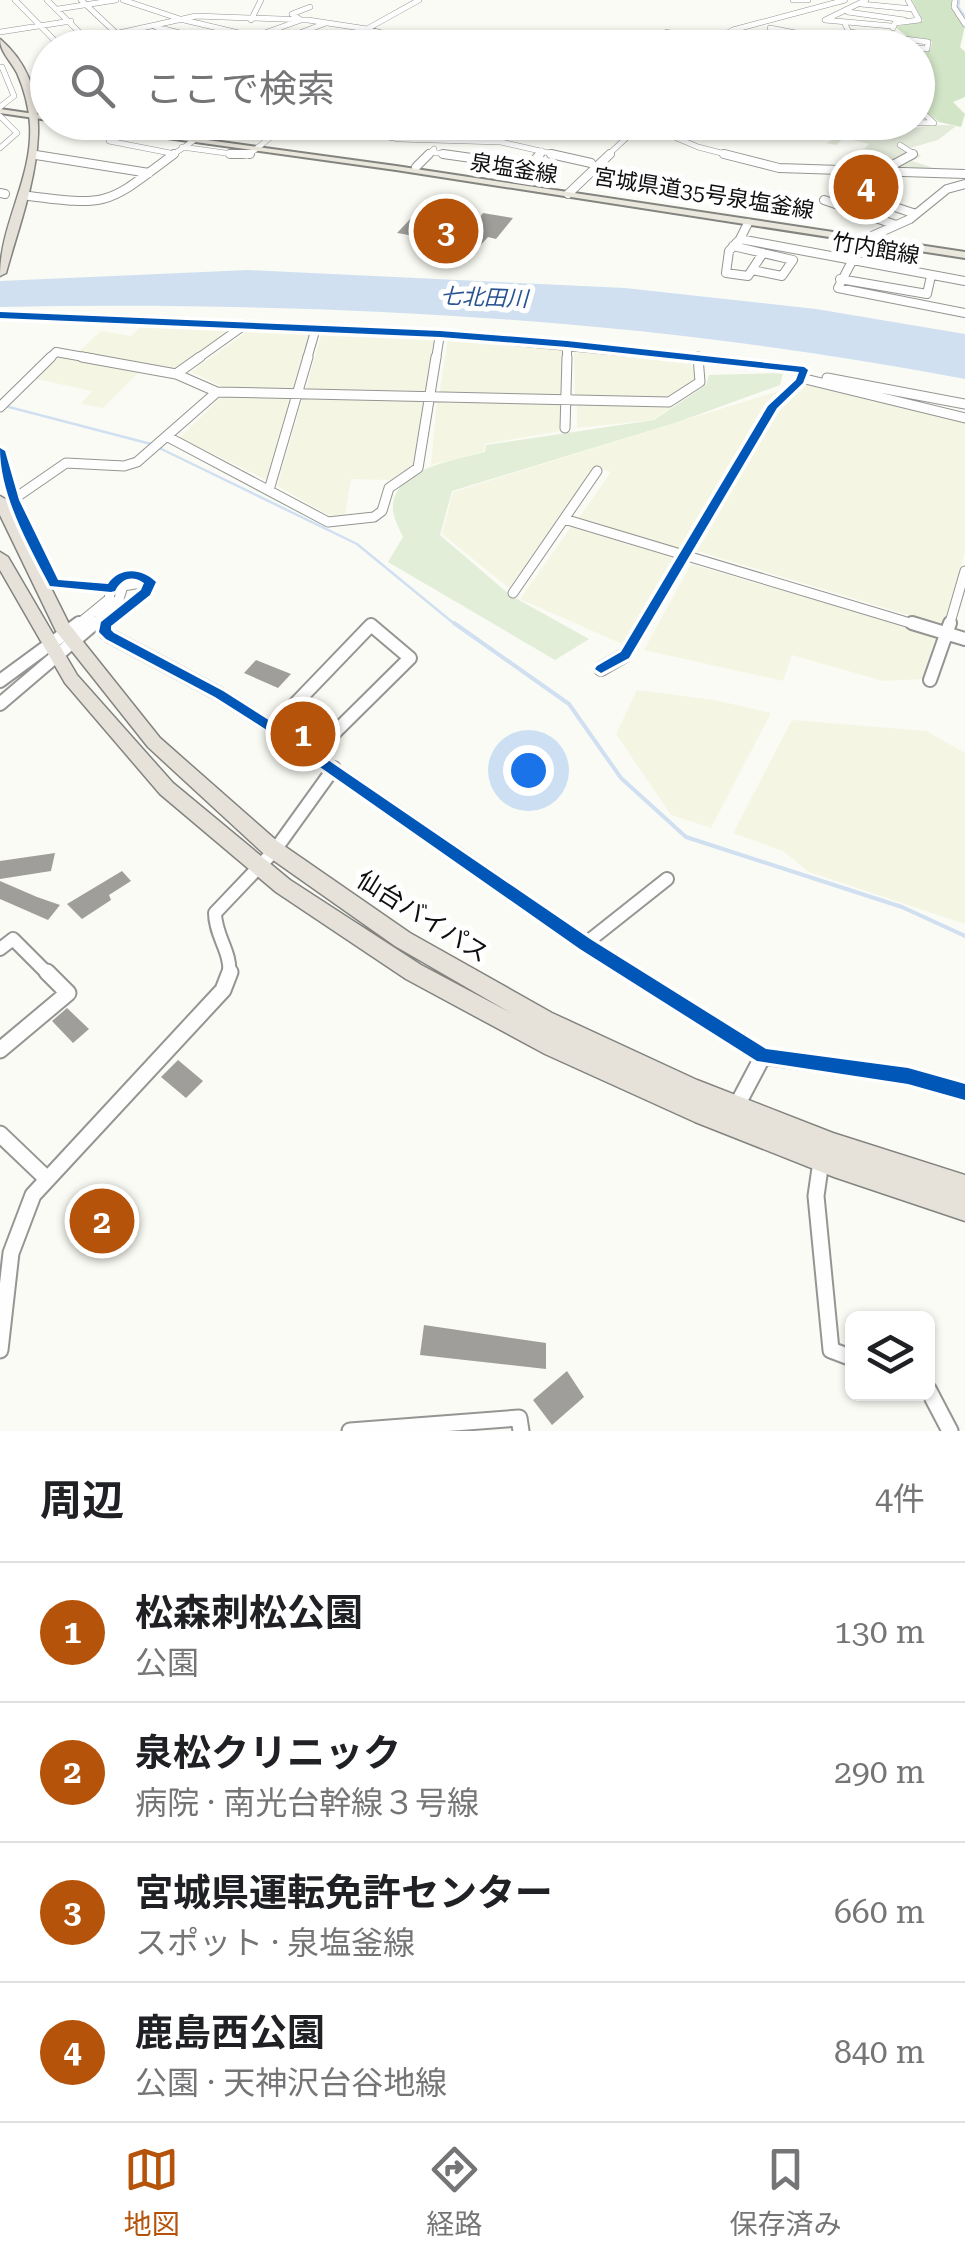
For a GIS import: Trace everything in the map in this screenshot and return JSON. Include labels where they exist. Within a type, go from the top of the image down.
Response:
[{"type":"highway","points":[[0,41],[30,92]]},
{"type":"highway","points":[[0,51],[4,67],[30,107]]},
{"type":"highway","points":[[0,273],[4,238],[30,138]]},
{"type":"highway","points":[[4,238],[36,155],[36,140]]},
{"type":"highway","name":"仙台バイパス","points":[[5,502],[13,535],[61,644],[106,722],[201,819],[260,866],[437,987],[517,1030],[732,1117],[965,1187]]},
{"type":"highway","name":"仙台バイパス","points":[[2,567],[61,644],[205,792],[275,850],[422,952],[510,1003],[821,1161],[965,1210]]},
{"type":"main road","points":[[0,112],[30,117]]},
{"type":"main road","name":"泉塩釜線","points":[[197,140],[965,252]]},
{"type":"main road","name":"宮城県道35号泉塩釜線","points":[[257,147],[416,167],[866,238]]},
{"type":"street","points":[[15,0],[44,30]]},
{"type":"street","points":[[24,9],[119,0],[225,30]]},
{"type":"street","points":[[251,20],[261,0]]},
{"type":"street","points":[[367,29],[419,0]]},
{"type":"street","points":[[792,0],[808,0]]},
{"type":"street","points":[[728,30],[837,0]]},
{"type":"street","points":[[732,30],[846,0]]},
{"type":"street","points":[[844,12],[920,20],[908,0]]},
{"type":"street","points":[[954,0],[954,7],[965,23]]},
{"type":"street","points":[[301,20],[292,14],[318,1]]},
{"type":"street","points":[[84,2],[116,30]]},
{"type":"street","points":[[907,21],[891,26],[825,18],[864,2],[913,9]]},
{"type":"street","points":[[52,4],[80,30]]},
{"type":"street","points":[[294,4],[307,7]]},
{"type":"street","points":[[135,30],[204,16],[330,22],[371,30]]},
{"type":"street","points":[[0,32],[70,20]]},
{"type":"street","points":[[273,30],[301,20]]},
{"type":"street","points":[[308,30],[330,22]]},
{"type":"street","points":[[844,22],[848,30]]},
{"type":"street","points":[[156,26],[167,30]]},
{"type":"street","points":[[891,26],[895,30]]},
{"type":"street","points":[[94,30],[112,27]]},
{"type":"street","points":[[770,28],[779,30]]},
{"type":"street","points":[[0,148],[17,133],[0,112],[14,96],[4,67]]},
{"type":"street","points":[[110,140],[170,153]]},
{"type":"street","points":[[30,196],[98,203],[150,173],[170,153],[197,140]]},
{"type":"street","points":[[182,148],[247,156],[266,140]]},
{"type":"street","points":[[416,167],[442,140],[502,142],[591,163]]},
{"type":"street","points":[[565,192],[619,140]]},
{"type":"street","points":[[565,192],[622,140]]},
{"type":"street","points":[[680,140],[767,166],[857,176],[891,194],[880,202]]},
{"type":"street","points":[[878,173],[914,154],[900,145]]},
{"type":"street","points":[[432,152],[529,166],[542,151]]},
{"type":"street","points":[[36,155],[150,173]]},
{"type":"street","points":[[916,214],[834,187],[841,179],[878,173],[965,174]]},
{"type":"street","points":[[965,184],[942,192],[916,214],[866,238],[838,288],[847,293],[965,313]]},
{"type":"street","points":[[824,200],[896,225]]},
{"type":"street","points":[[748,223],[724,269],[726,273],[748,276],[762,253]]},
{"type":"street","name":"竹内館線","points":[[740,239],[965,281]]},
{"type":"street","points":[[733,246],[793,260]]},
{"type":"street","points":[[752,270],[782,276],[803,251]]},
{"type":"street","points":[[840,279],[927,294],[931,276]]},
{"type":"street","points":[[0,315],[440,334],[698,356],[804,370],[773,406],[625,655],[601,669]]},
{"type":"street","points":[[176,374],[247,324]]},
{"type":"street","points":[[269,490],[316,328]]},
{"type":"street","points":[[166,438],[328,522],[374,518],[382,511],[389,488],[418,468],[440,334]]},
{"type":"street","points":[[565,428],[566,344]]},
{"type":"street","points":[[2,405],[56,352],[176,374],[218,392],[670,402],[700,382],[698,356]]},
{"type":"street","points":[[802,376],[965,404]]},
{"type":"street","points":[[802,376],[965,418]]},
{"type":"street","points":[[5,502],[66,463],[124,466],[152,450],[218,392]]},
{"type":"street","points":[[0,434],[5,502],[54,583],[111,588]]},
{"type":"street","points":[[513,593],[596,471]]},
{"type":"street","points":[[564,519],[965,638]]},
{"type":"street","points":[[930,680],[965,571]]},
{"type":"street","points":[[0,704],[105,603],[111,588],[123,576],[146,578],[148,590],[109,621],[104,632],[313,754],[584,944],[763,1056],[908,1076],[965,1092]]},
{"type":"street","points":[[0,682],[61,644],[117,602],[123,586],[142,584],[138,599]]},
{"type":"street","points":[[272,728],[371,625],[410,658],[313,754]]},
{"type":"street","points":[[0,1350],[11,1253],[33,1195],[222,990],[231,975],[231,961],[216,937],[214,913],[275,850],[334,768]]},
{"type":"street","points":[[584,944],[667,879]]},
{"type":"street","points":[[0,949],[13,939],[68,992],[0,1050]]},
{"type":"street","points":[[732,1117],[763,1056]]},
{"type":"street","points":[[0,1134],[46,1178]]},
{"type":"street","points":[[821,1161],[816,1196],[831,1350],[845,1355]]},
{"type":"street","points":[[934,1401],[950,1431]]},
{"type":"street","points":[[350,1431],[519,1418],[521,1431]]},
{"type":"green space","points":[[912,0],[952,0],[952,8],[965,26],[960,47],[965,52],[965,97],[953,102],[965,114],[961,127],[935,119],[935,30],[895,27],[923,21]]},
{"type":"green space","points":[[935,126],[956,126],[938,140],[910,148],[921,156],[912,161],[943,171],[863,171],[861,162],[853,160],[869,144],[852,140],[935,140]]},
{"type":"green space","points":[[145,322],[234,328],[175,370],[77,353],[101,331],[131,336]]},
{"type":"green space","points":[[252,328],[310,332],[293,391],[227,389],[191,372]]},
{"type":"green space","points":[[322,331],[435,338],[428,394],[305,392]]},
{"type":"green space","points":[[448,339],[562,348],[562,398],[439,395]]},
{"type":"green space","points":[[574,349],[689,360],[697,381],[668,399],[575,397]]},
{"type":"green space","points":[[60,356],[141,370],[103,408],[81,404],[92,391],[35,379]]},
{"type":"green space","points":[[783,373],[780,385],[678,422],[452,491],[440,535],[510,595],[589,639],[555,660],[388,562],[403,537],[393,510],[397,493],[416,474],[485,452],[486,445],[654,420],[706,385],[709,375]]},
{"type":"green space","points":[[808,384],[965,421],[965,551],[944,626],[697,551],[780,407]]},
{"type":"green space","points":[[785,389],[765,406],[679,549],[578,519],[611,472],[594,467],[509,588],[442,534],[453,492]]},
{"type":"green space","points":[[303,396],[425,400],[414,467],[391,480],[351,479],[345,515],[330,516],[277,486]]},
{"type":"green space","points":[[291,397],[267,480],[180,438],[220,398]]},
{"type":"green space","points":[[437,400],[560,403],[561,431],[485,444],[484,452],[431,465]]},
{"type":"green space","points":[[577,403],[673,406],[653,420],[577,428]]},
{"type":"green space","points":[[571,527],[674,557],[622,644],[520,599]]},
{"type":"green space","points":[[691,564],[936,635],[922,679],[883,681],[792,655],[783,681],[644,650]]},
{"type":"green space","points":[[637,690],[715,700],[771,713],[711,828],[671,815],[616,734]]},
{"type":"green space","points":[[792,720],[926,731],[965,753],[965,924],[809,872],[783,851],[733,833]]},
{"type":"water","name":"七北田川","points":[[248,270],[625,288],[816,309],[965,334],[965,379],[726,341],[484,318],[242,307],[0,307],[0,281]]},
{"type":"building","points":[[483,213],[513,218],[496,239],[488,237],[479,247],[397,233],[415,214],[468,223],[476,222]]},
{"type":"building","points":[[256,660],[291,674],[278,688],[244,673]]},
{"type":"building","points":[[55,853],[51,871],[0,879],[0,861]]},
{"type":"building","points":[[122,871],[131,881],[82,919],[67,904]]},
{"type":"building","points":[[0,881],[60,905],[48,920],[0,899]]},
{"type":"building","points":[[67,1008],[89,1029],[73,1043],[52,1021]]},
{"type":"building","points":[[178,1060],[203,1081],[186,1098],[161,1077]]},
{"type":"building","points":[[424,1325],[546,1343],[546,1369],[420,1355]]},
{"type":"building","points":[[567,1371],[584,1397],[552,1425],[533,1400]]},
{"type":"waterway","points":[[959,0],[958,7],[965,17]]},
{"type":"waterway","points":[[5,406],[151,444],[357,544],[457,626]]},
{"type":"waterway","points":[[454,623],[569,704],[621,778],[686,837],[902,907],[965,936]]},
{"type":"cycle path","points":[[0,315],[440,334],[804,370],[800,381],[773,406],[625,655],[601,669]]},
{"type":"cycle path","points":[[0,451],[14,500],[54,583],[111,588],[128,575],[150,582],[146,592],[105,625],[110,636],[219,694],[274,729],[585,944],[763,1056],[908,1076],[965,1092]]},
{"type":"place","name":"鹿島西公園","points":[[866,187]]},
{"type":"place","name":"宮城県運転免許センター","points":[[446,231]]},
{"type":"place","name":"松森刺松公園","points":[[303,734]]},
{"type":"place","name":"泉松クリニック","points":[[102,1221]]}]
